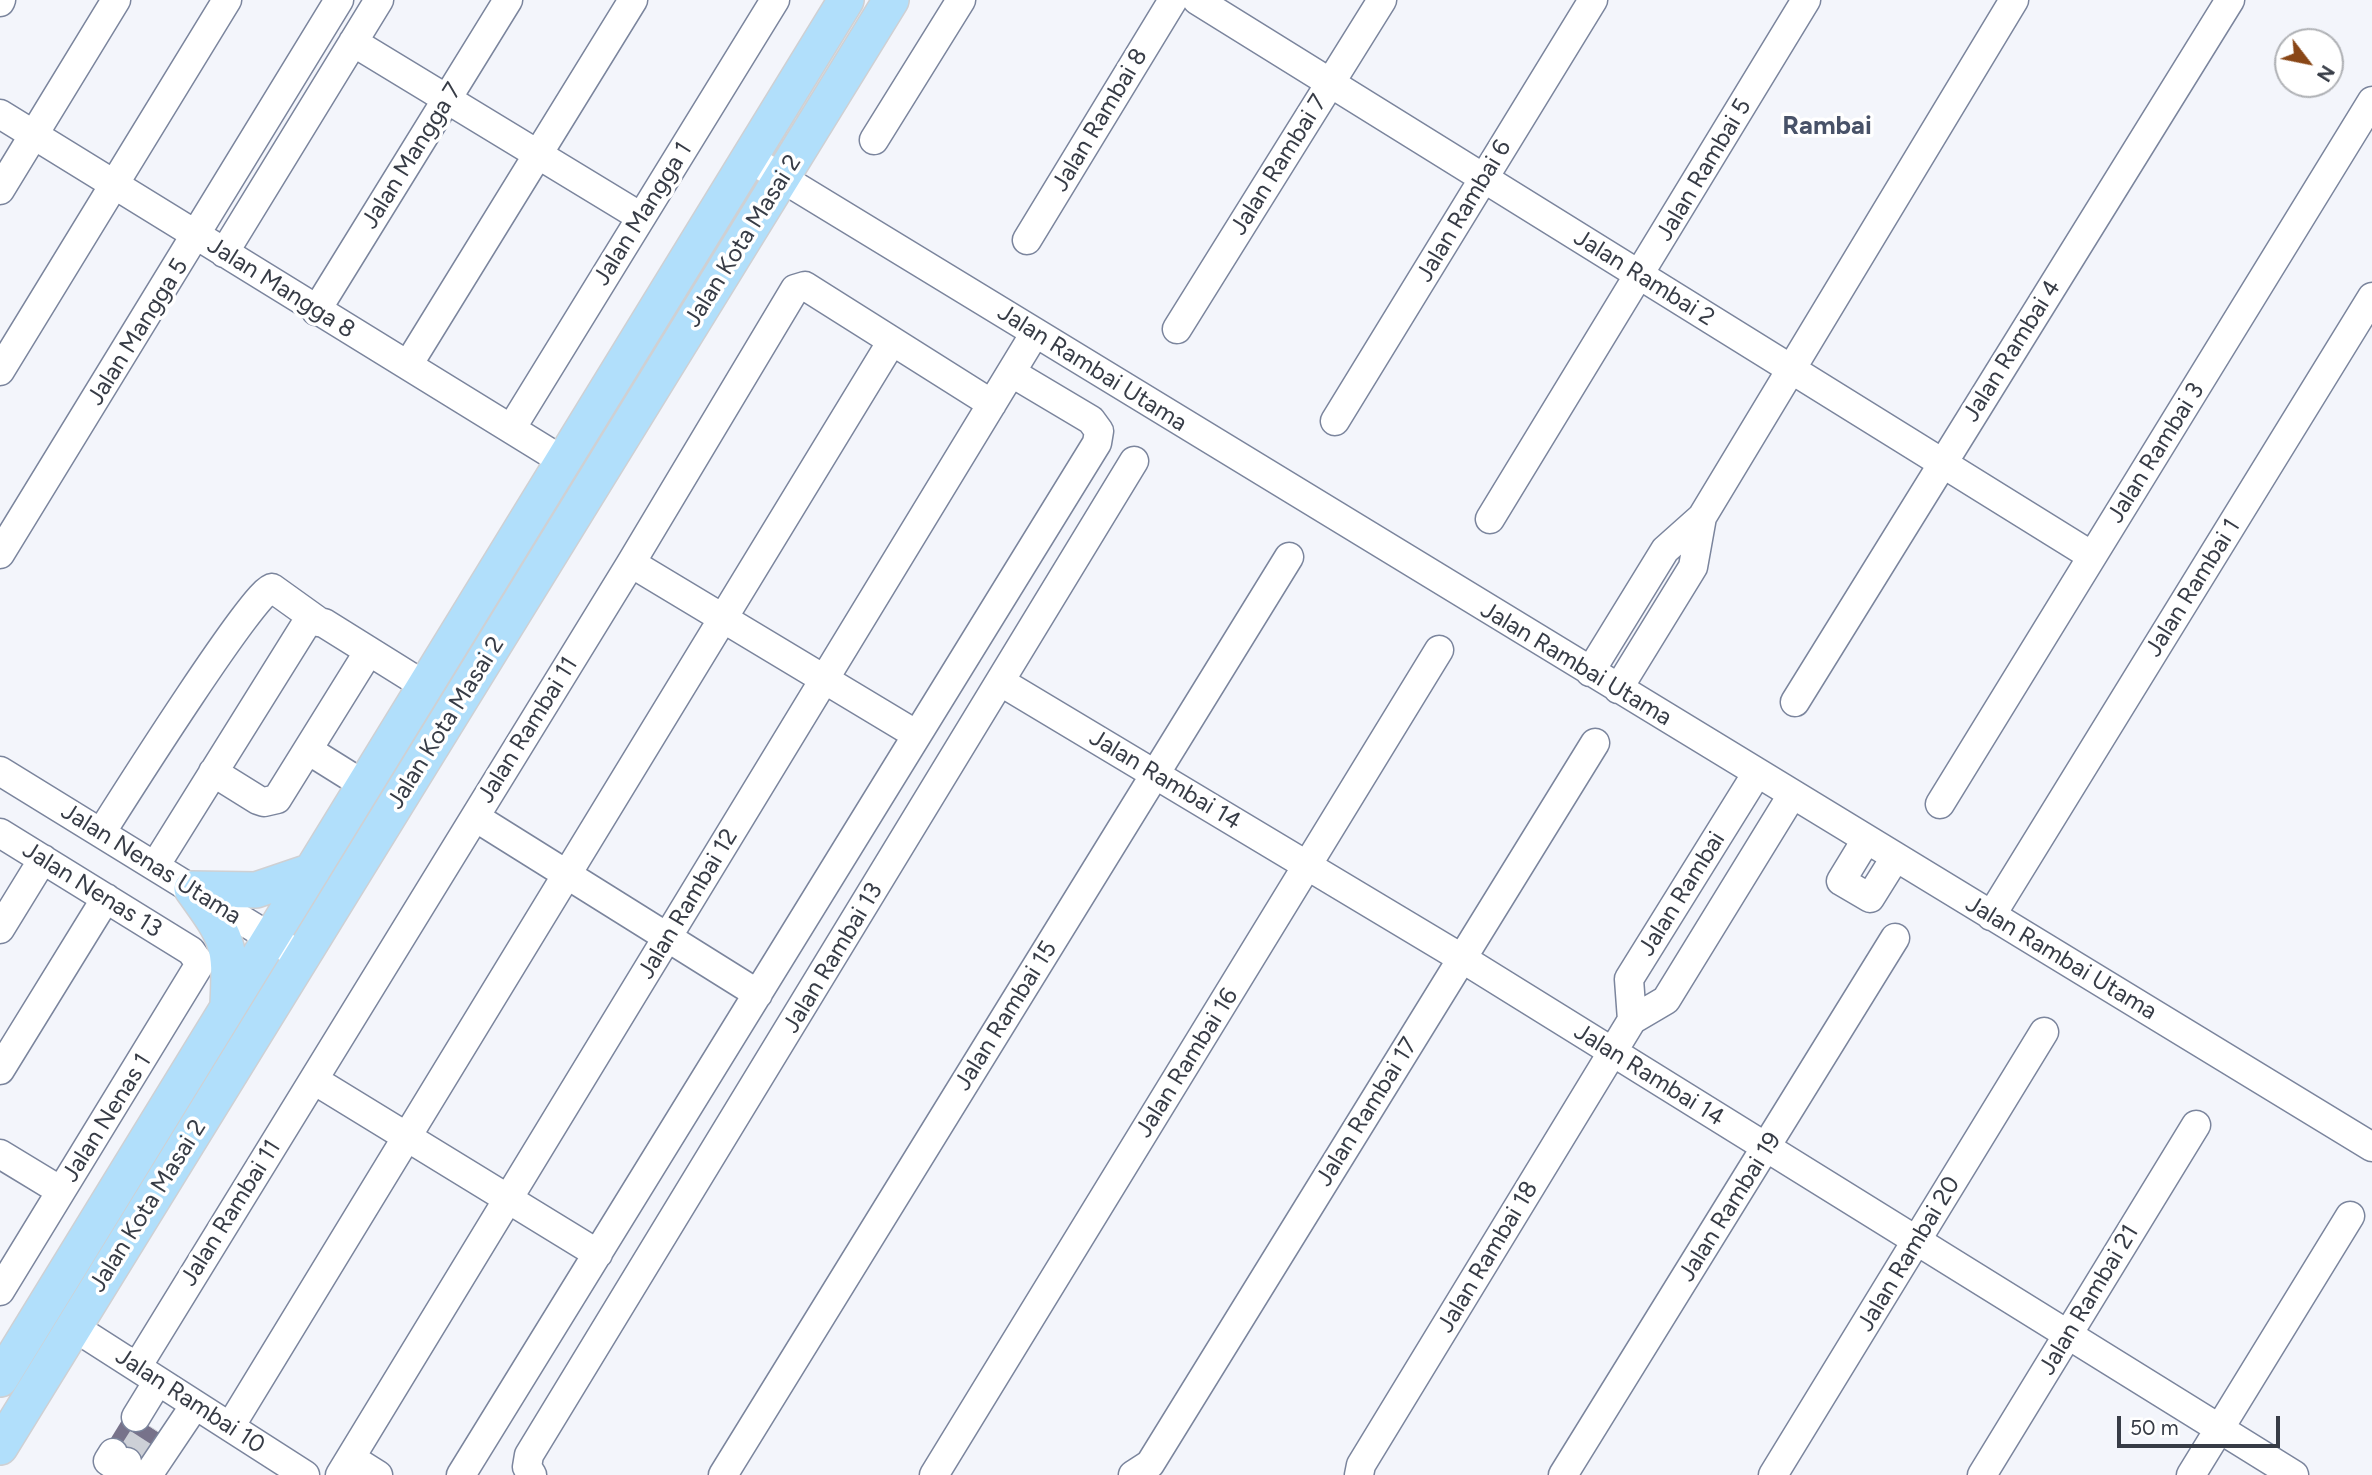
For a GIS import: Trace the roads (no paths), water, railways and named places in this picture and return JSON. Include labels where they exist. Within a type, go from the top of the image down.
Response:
[{"type":"main road","name":"Jalan Kota Masai 2","points":[[0,1379],[846,0]]},
{"type":"main road","name":"Jalan Kota Masai 2","points":[[0,1447],[891,0]]},
{"type":"main road","points":[[192,889],[256,890],[312,871]]},
{"type":"main road","points":[[192,889],[216,923],[230,955],[228,1008]]},
{"type":"street","points":[[0,190],[116,0]]},
{"type":"street","points":[[0,371],[227,0]]},
{"type":"street","name":"Jalan Mangga 5","points":[[0,554],[340,0]]},
{"type":"street","name":"Jalan Mangga 5","points":[[224,253],[379,0]]},
{"type":"street","name":"Jalan Mangga 7","points":[[316,311],[508,0]]},
{"type":"street","points":[[408,366],[633,0]]},
{"type":"street","points":[[874,140],[961,0]]},
{"type":"street","name":"Jalan Rambai 8","points":[[1027,240],[1173,0]]},
{"type":"street","name":"Jalan Rambai 2","points":[[1196,0],[2092,556]]},
{"type":"street","name":"Jalan Rambai 7","points":[[1177,330],[1382,0]]},
{"type":"street","name":"Jalan Rambai 6","points":[[1335,421],[1593,0]]},
{"type":"street","name":"Jalan Rambai 5","points":[[1490,519],[1806,0]]},
{"type":"street","points":[[1590,672],[1665,550],[1702,517],[2014,0]]},
{"type":"street","name":"Jalan Rambai 4","points":[[1796,702],[2230,0]]},
{"type":"street","name":"Jalan Mangga 1","points":[[511,429],[768,2]]},
{"type":"street","points":[[353,42],[641,217]]},
{"type":"street","name":"Jalan Rambai 3","points":[[1940,804],[2372,101]]},
{"type":"street","name":"Jalan Mangga 8","points":[[0,114],[563,461]]},
{"type":"street","name":"Jalan Rambai Utama","points":[[749,158],[2372,1147]]},
{"type":"street","name":"Jalan Rambai 11","points":[[166,1386],[314,1080],[631,563],[795,289],[805,286],[992,404]]},
{"type":"street","name":"Jalan Rambai 1","points":[[1991,916],[2372,297]]},
{"type":"street","name":"Jalan Rambai 12","points":[[345,1466],[1035,334]]},
{"type":"street","points":[[230,1427],[892,341]]},
{"type":"street","points":[[461,1475],[1099,437],[1096,425],[1091,420],[1012,373]]},
{"type":"street","name":"Jalan Rambai 13","points":[[531,1464],[1134,461]]},
{"type":"street","points":[[1618,689],[1693,567],[1702,517]]},
{"type":"street","name":"Jalan Rambai 15","points":[[723,1475],[1289,557]]},
{"type":"street","points":[[631,563],[823,681],[917,735]]},
{"type":"street","points":[[101,833],[233,631],[263,593],[272,588],[318,621],[425,686]]},
{"type":"street","points":[[155,866],[302,628],[318,621]]},
{"type":"street","name":"Jalan Rambai 16","points":[[933,1475],[1439,650]]},
{"type":"street","points":[[213,772],[258,800],[271,802],[281,794],[369,651]]},
{"type":"street","name":"Jalan Rambai 14","points":[[1001,682],[1463,959],[2294,1475]]},
{"type":"street","name":"Jalan Rambai 17","points":[[1133,1475],[1150,1464],[1595,743]]},
{"type":"street","points":[[309,750],[364,785]]},
{"type":"street","name":"Jalan Nenas Utama","points":[[0,771],[302,957]]},
{"type":"street","name":"Jalan Rambai","points":[[1632,1020],[1629,979],[1756,773]]},
{"type":"street","name":"Jalan Rambai","points":[[1612,1052],[1632,1020],[1666,1000],[1792,795]]},
{"type":"street","points":[[475,817],[758,994]]},
{"type":"street","name":"Jalan Nenas 13","points":[[0,833],[185,947]]},
{"type":"street","points":[[1866,840],[1841,881],[1870,898],[1895,858]]},
{"type":"street","points":[[0,929],[43,859]]},
{"type":"street","points":[[0,1070],[106,898]]},
{"type":"street","points":[[1665,920],[1701,942]]},
{"type":"street","name":"Jalan Rambai 19","points":[[1563,1475],[1895,938]]},
{"type":"street","name":"Jalan Nenas 1","points":[[0,1291],[196,973],[198,961],[185,947]]},
{"type":"street","name":"Jalan Rambai 20","points":[[1773,1475],[2044,1032]]},
{"type":"street","name":"Jalan Rambai 18","points":[[1362,1468],[1612,1052]]},
{"type":"street","points":[[314,1080],[598,1254]]},
{"type":"street","name":"Jalan Rambai 21","points":[[1982,1475],[2196,1125]]},
{"type":"street","points":[[0,1154],[61,1191]]},
{"type":"street","points":[[2190,1475],[2350,1216]]},
{"type":"street","name":"Jalan Rambai 10","points":[[74,1327],[305,1475]]},
{"type":"street","points":[[143,1422],[166,1386]]},
{"type":"street","points":[[123,1466],[166,1386]]},
{"type":"street","points":[[345,1466],[378,1475]]},
{"type":"tunnel","points":[[127,1462],[150,1426]]},
{"type":"district","name":"Rambai","points":[[1827,126]]}]
